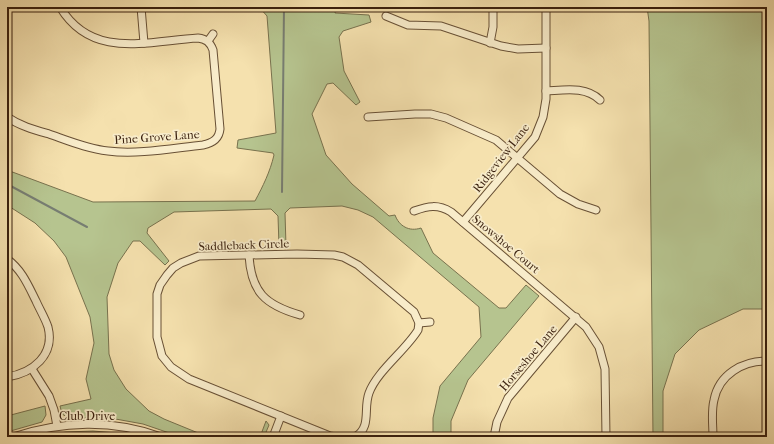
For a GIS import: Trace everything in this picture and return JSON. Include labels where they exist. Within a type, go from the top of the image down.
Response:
[{"type":"street","points":[[60,7],[66,16],[79,29],[99,40],[121,44],[198,38],[208,41],[213,34]]},
{"type":"street","points":[[141,7],[144,43]]},
{"type":"street","points":[[490,43],[493,27],[492,7]]},
{"type":"street","name":"Ridgeview Lane","points":[[463,222],[535,137],[540,127],[544,113],[546,91],[546,7]]},
{"type":"street","points":[[386,16],[408,25],[441,26],[490,43],[510,48],[546,48]]},
{"type":"street","name":"Pine Grove Lane","points":[[7,117],[26,126],[90,148],[108,151],[131,152],[219,142],[220,129],[213,50],[208,41]]},
{"type":"street","points":[[546,91],[586,91],[600,100]]},
{"type":"street","points":[[368,117],[415,114],[439,115],[491,137],[568,200],[596,210]]},
{"type":"street","name":"Snowshoe Court","points":[[414,210],[430,206],[438,206],[451,212],[576,317],[592,334],[603,357],[606,376],[606,437]]},
{"type":"street","points":[[248,255],[252,278],[261,295],[279,308],[300,315]]},
{"type":"street","name":"Saddleback Circle","points":[[336,437],[330,436],[180,374],[164,359],[158,343],[156,304],[160,285],[170,271],[181,263],[199,256],[334,255],[343,257],[358,265],[409,308],[416,315],[419,323]]},
{"type":"street","points":[[7,259],[18,268],[26,278],[47,326],[49,336],[48,348],[43,357],[32,369],[7,377]]},
{"type":"street","name":"Horseshoe Lane","points":[[494,437],[497,422],[508,398],[576,317]]},
{"type":"street","points":[[360,436],[365,429],[367,402],[370,390],[417,332],[420,327],[419,323],[430,322]]},
{"type":"street","points":[[713,437],[713,402],[716,392],[723,380],[731,372],[746,363],[767,360]]},
{"type":"street","points":[[32,369],[49,396],[58,426]]},
{"type":"street","points":[[273,437],[281,416]]},
{"type":"street","name":"Club Drive","points":[[13,437],[32,431],[78,424],[112,425],[136,429],[153,436],[161,437]]},
{"type":"green space","points":[[259,7],[336,7],[335,13],[369,15],[371,22],[343,31],[339,37],[344,71],[360,102],[356,105],[333,83],[327,84],[312,114],[326,155],[352,184],[389,216],[395,215],[402,225],[409,229],[421,228],[433,253],[499,308],[506,308],[526,285],[539,296],[468,380],[451,421],[451,437],[433,437],[433,418],[440,386],[481,337],[479,307],[373,217],[358,210],[342,206],[290,208],[285,213],[286,246],[279,246],[278,216],[271,209],[174,212],[148,228],[147,233],[169,261],[165,265],[140,241],[133,241],[118,263],[107,297],[109,354],[114,370],[126,389],[149,411],[164,419],[208,437],[181,437],[143,424],[110,418],[67,418],[62,414],[60,406],[91,399],[86,379],[94,343],[90,317],[66,257],[54,241],[35,223],[7,205],[7,170],[93,202],[255,201],[266,179],[274,155],[273,153],[237,148],[238,140],[276,133],[267,16]]},
{"type":"green space","points":[[647,7],[767,7],[767,309],[743,309],[699,330],[675,354],[663,391],[663,437],[653,437],[649,21]]},
{"type":"green space","points":[[45,406],[46,415],[42,422],[7,432],[7,416]]},
{"type":"green space","points":[[266,421],[269,425],[264,437],[260,437]]},
{"type":"green space","points":[[93,431],[117,433],[137,437],[35,437],[66,432]]},
{"type":"waterway","points":[[282,192],[284,7]]},
{"type":"waterway","points":[[7,184],[87,227]]}]
